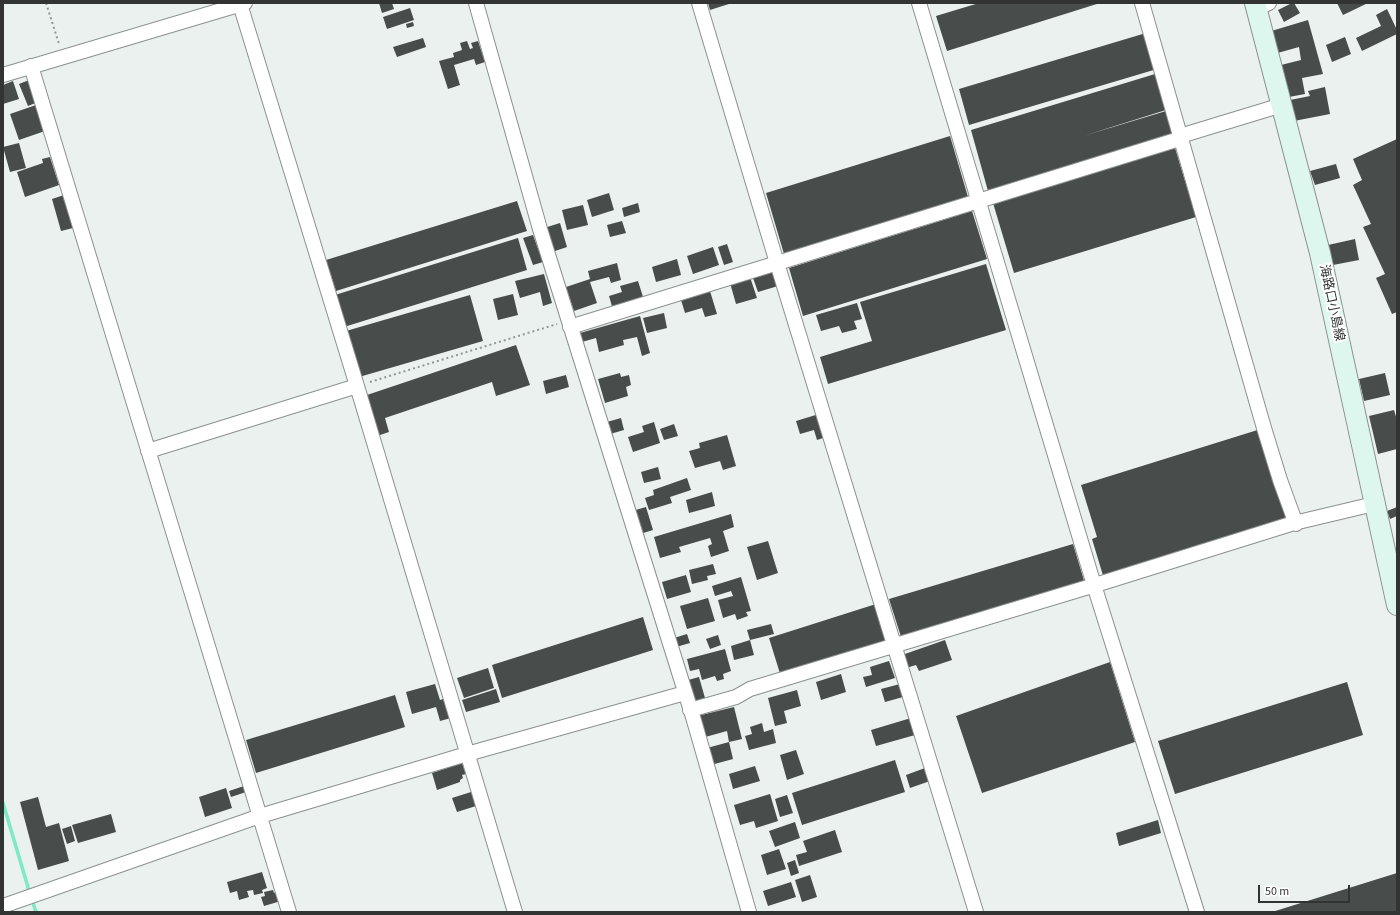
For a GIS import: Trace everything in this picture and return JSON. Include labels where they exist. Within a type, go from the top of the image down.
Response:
[{"type":"main road","name":"海路口小島線","points":[[1260,5],[1282,105],[1320,253],[1397,604]]},
{"type":"street","points":[[476,3],[538,222],[685,693],[749,912]]},
{"type":"street","points":[[699,3],[976,912]]},
{"type":"street","points":[[920,3],[1094,585],[1196,912]]},
{"type":"street","points":[[1142,3],[1280,480],[1296,524]]},
{"type":"street","points":[[3,75],[243,4],[515,912]]},
{"type":"street","points":[[31,66],[289,912]]},
{"type":"street","points":[[569,324],[777,263],[1176,140],[1180,136],[1282,105]]},
{"type":"street","points":[[148,451],[357,386]]},
{"type":"street","points":[[690,710],[736,696],[750,689],[1296,524],[1374,504]]},
{"type":"street","points":[[3,906],[260,816],[467,754],[685,693]]},
{"type":"path","points":[[46,3],[63,57]]},
{"type":"path","points":[[357,386],[569,324]]},
{"type":"building","points":[[379,3],[392,3],[394,9],[382,13]]},
{"type":"building","points":[[708,3],[732,3],[710,10]]},
{"type":"building","points":[[979,3],[1100,3],[947,51],[936,16]]},
{"type":"building","points":[[1294,3],[1300,13],[1284,22],[1278,10]]},
{"type":"building","points":[[1337,3],[1368,3],[1343,15]]},
{"type":"building","points":[[410,8],[414,20],[387,29],[383,17]]},
{"type":"building","points":[[1387,9],[1397,30],[1397,34],[1362,51],[1356,38],[1381,26],[1376,15]]},
{"type":"building","points":[[1308,20],[1323,74],[1302,78],[1305,94],[1289,97],[1281,65],[1301,60],[1299,47],[1274,54],[1268,32]]},
{"type":"building","points":[[413,22],[414,26],[407,28],[406,24]]},
{"type":"building","points":[[1146,33],[1157,69],[969,125],[959,89]]},
{"type":"building","points":[[1345,37],[1351,54],[1332,62],[1326,45]]},
{"type":"building","points":[[423,38],[426,47],[397,57],[393,47]]},
{"type":"building","points":[[467,41],[470,49],[473,48],[471,43],[478,41],[485,62],[476,65],[474,59],[454,65],[460,85],[448,89],[439,61],[454,57],[453,53],[462,50],[460,43]]},
{"type":"building","points":[[1155,74],[1166,110],[1083,136],[1166,111],[1174,136],[988,191],[971,130]]},
{"type":"building","points":[[29,80],[38,102],[28,106],[19,84]]},
{"type":"building","points":[[13,81],[19,99],[3,104],[3,85]]},
{"type":"building","points":[[1325,87],[1330,114],[1294,121],[1290,100],[1310,96],[1308,91]]},
{"type":"building","points":[[36,105],[45,131],[19,140],[10,114]]},
{"type":"building","points":[[950,136],[968,197],[784,254],[766,193]]},
{"type":"building","points":[[1397,139],[1397,312],[1392,314],[1376,278],[1385,274],[1363,227],[1371,224],[1353,185],[1362,180],[1353,159]]},
{"type":"building","points":[[19,143],[26,168],[10,172],[3,147]]},
{"type":"building","points":[[1175,148],[1196,217],[1014,273],[993,203]]},
{"type":"building","points":[[50,157],[59,185],[25,197],[17,172],[43,163],[42,159]]},
{"type":"building","points":[[1336,164],[1340,178],[1315,185],[1310,171]]},
{"type":"building","points":[[609,193],[614,210],[592,217],[587,200]]},
{"type":"building","points":[[64,195],[73,228],[61,231],[52,199]]},
{"type":"building","points":[[517,201],[527,231],[336,291],[326,260]]},
{"type":"building","points":[[638,203],[640,212],[624,217],[622,208]]},
{"type":"building","points":[[583,205],[588,225],[567,230],[562,210]]},
{"type":"building","points":[[972,211],[987,259],[803,316],[789,268]]},
{"type":"building","points":[[622,221],[626,233],[610,237],[607,225]]},
{"type":"building","points":[[560,223],[567,247],[552,252],[544,228]]},
{"type":"building","points":[[533,235],[543,262],[533,265],[523,238]]},
{"type":"building","points":[[518,238],[527,270],[344,327],[335,295]]},
{"type":"building","points":[[1355,239],[1359,260],[1333,265],[1328,245]]},
{"type":"building","points":[[727,244],[733,262],[724,265],[718,247]]},
{"type":"building","points":[[713,247],[719,265],[693,274],[687,256]]},
{"type":"building","points":[[677,259],[681,275],[656,282],[652,267]]},
{"type":"building","points":[[617,263],[621,280],[611,283],[609,277],[590,282],[597,303],[574,311],[566,287],[590,279],[588,271]]},
{"type":"building","points":[[986,264],[1006,330],[828,384],[820,357],[872,341],[860,302]]},
{"type":"building","points":[[773,271],[778,286],[758,292],[753,278]]},
{"type":"building","points":[[544,274],[552,303],[543,306],[540,292],[520,298],[515,281]]},
{"type":"building","points":[[750,277],[757,298],[736,304],[730,283]]},
{"type":"building","points":[[638,281],[644,300],[613,310],[609,296],[622,292],[620,286]]},
{"type":"building","points":[[710,291],[717,314],[705,317],[702,308],[685,313],[681,300]]},
{"type":"building","points":[[513,294],[518,315],[498,320],[493,299]]},
{"type":"building","points":[[470,295],[483,341],[359,377],[346,331]]},
{"type":"building","points":[[857,303],[862,319],[854,321],[857,329],[842,333],[839,326],[821,331],[816,315]]},
{"type":"building","points":[[664,313],[667,328],[647,333],[643,318]]},
{"type":"building","points":[[640,316],[650,353],[642,356],[637,337],[623,340],[624,345],[599,352],[596,338],[582,342],[580,333]]},
{"type":"building","points":[[516,345],[530,385],[496,396],[492,382],[385,418],[389,432],[377,436],[364,396]]},
{"type":"building","points":[[620,373],[621,377],[629,375],[631,385],[626,387],[628,396],[605,403],[598,379]]},
{"type":"building","points":[[1385,373],[1390,395],[1364,401],[1359,379]]},
{"type":"building","points":[[566,375],[569,387],[546,394],[543,381]]},
{"type":"building","points":[[1394,410],[1397,420],[1397,449],[1378,454],[1369,416]]},
{"type":"building","points":[[819,414],[826,437],[817,440],[814,430],[800,434],[796,421]]},
{"type":"building","points":[[621,418],[624,430],[610,434],[607,422]]},
{"type":"building","points":[[654,422],[660,443],[633,452],[628,437],[644,432],[642,426]]},
{"type":"building","points":[[674,424],[678,436],[664,440],[660,429]]},
{"type":"building","points":[[1264,428],[1294,523],[1105,582],[1092,539],[1097,537],[1081,485]]},
{"type":"building","points":[[727,435],[736,466],[723,470],[720,461],[695,468],[689,451],[700,448],[699,443]]},
{"type":"building","points":[[658,467],[661,479],[644,483],[641,472]]},
{"type":"building","points":[[687,478],[691,490],[670,497],[672,503],[649,510],[645,498],[654,495],[653,490]]},
{"type":"building","points":[[712,492],[715,506],[689,513],[686,500]]},
{"type":"building","points":[[646,507],[653,530],[640,534],[632,511]]},
{"type":"building","points":[[1397,507],[1397,516],[1390,519],[1387,511]]},
{"type":"building","points":[[731,514],[734,527],[723,531],[729,551],[711,557],[708,546],[712,544],[710,538],[679,547],[681,552],[660,558],[654,537]]},
{"type":"building","points":[[768,541],[778,573],[757,580],[747,547]]},
{"type":"building","points":[[1073,544],[1086,587],[903,643],[889,599]]},
{"type":"building","points":[[713,564],[716,574],[707,576],[708,580],[692,584],[689,570]]},
{"type":"building","points":[[686,575],[691,592],[667,599],[662,582]]},
{"type":"building","points":[[741,577],[751,611],[746,612],[748,616],[737,620],[735,614],[723,618],[718,600],[733,596],[731,591],[715,596],[712,586]]},
{"type":"building","points":[[708,598],[715,621],[687,629],[680,606]]},
{"type":"building","points":[[876,604],[889,646],[782,680],[769,638]]},
{"type":"building","points":[[643,617],[653,650],[502,698],[492,665]]},
{"type":"building","points":[[771,624],[774,634],[750,640],[747,630]]},
{"type":"building","points":[[687,634],[690,643],[676,647],[674,638]]},
{"type":"building","points":[[718,635],[721,645],[710,649],[706,639]]},
{"type":"building","points":[[750,640],[754,655],[734,660],[731,646]]},
{"type":"building","points":[[945,640],[952,660],[919,671],[916,665],[906,668],[902,655]]},
{"type":"building","points":[[725,649],[731,671],[723,674],[724,679],[717,681],[715,676],[702,680],[699,669],[690,671],[687,659]]},
{"type":"building","points":[[889,661],[895,678],[866,687],[863,677],[872,675],[870,667]]},
{"type":"building","points":[[1110,662],[1135,742],[982,793],[956,716]]},
{"type":"building","points":[[488,668],[494,688],[464,698],[457,678]]},
{"type":"building","points":[[841,674],[846,692],[821,700],[816,682]]},
{"type":"building","points":[[699,677],[707,705],[690,710],[681,682]]},
{"type":"building","points":[[1347,682],[1363,735],[1175,794],[1158,741]]},
{"type":"building","points":[[435,684],[440,700],[446,698],[451,718],[440,721],[436,707],[412,714],[406,692]]},
{"type":"building","points":[[900,684],[903,697],[885,702],[881,689]]},
{"type":"building","points":[[496,689],[500,702],[466,712],[462,700]]},
{"type":"building","points":[[797,690],[801,706],[784,711],[787,723],[775,726],[768,698]]},
{"type":"building","points":[[395,695],[405,727],[256,773],[246,740]]},
{"type":"building","points":[[734,707],[742,739],[729,742],[727,731],[698,739],[693,717]]},
{"type":"building","points":[[911,718],[915,735],[876,746],[871,730]]},
{"type":"building","points":[[762,723],[764,732],[773,729],[776,743],[749,750],[745,736],[752,734],[750,727]]},
{"type":"building","points":[[729,742],[733,759],[711,765],[707,748]]},
{"type":"building","points":[[796,750],[804,774],[787,780],[780,755]]},
{"type":"building","points":[[895,760],[905,792],[802,825],[792,793]]},
{"type":"building","points":[[462,763],[466,774],[462,775],[463,778],[460,782],[437,790],[432,773]]},
{"type":"building","points":[[755,766],[760,781],[733,789],[729,774]]},
{"type":"building","points":[[925,768],[930,781],[910,788],[906,775]]},
{"type":"building","points":[[244,786],[246,792],[231,797],[229,791]]},
{"type":"building","points":[[226,788],[232,808],[205,817],[199,797]]},
{"type":"building","points":[[471,792],[476,806],[457,812],[452,798]]},
{"type":"building","points":[[770,794],[778,821],[756,828],[754,821],[740,825],[734,805]]},
{"type":"building","points":[[787,795],[793,813],[780,817],[775,799]]},
{"type":"building","points":[[38,797],[46,827],[59,823],[69,861],[38,870],[20,802]]},
{"type":"building","points":[[111,814],[116,832],[78,843],[72,825]]},
{"type":"building","points":[[1158,820],[1161,833],[1119,846],[1116,833]]},
{"type":"building","points":[[795,822],[800,838],[775,847],[769,831]]},
{"type":"building","points":[[71,826],[75,841],[67,844],[62,829]]},
{"type":"building","points":[[835,830],[842,852],[799,866],[796,855],[807,852],[803,841]]},
{"type":"building","points":[[779,849],[786,869],[767,875],[761,855]]},
{"type":"building","points":[[795,860],[799,873],[791,876],[787,863]]},
{"type":"building","points":[[262,872],[267,888],[262,890],[263,893],[254,895],[253,890],[247,891],[249,897],[239,900],[237,891],[230,893],[227,882]]},
{"type":"building","points":[[1397,873],[1397,912],[1272,912]]},
{"type":"building","points":[[810,875],[817,897],[802,902],[795,880]]},
{"type":"building","points":[[791,882],[796,897],[768,906],[763,891]]},
{"type":"building","points":[[273,890],[274,893],[278,891],[281,901],[264,906],[261,897],[265,896],[264,892]]},
{"type":"waterway","points":[[3,803],[30,894]]},
{"type":"waterway","points":[[32,900],[36,912]]}]
